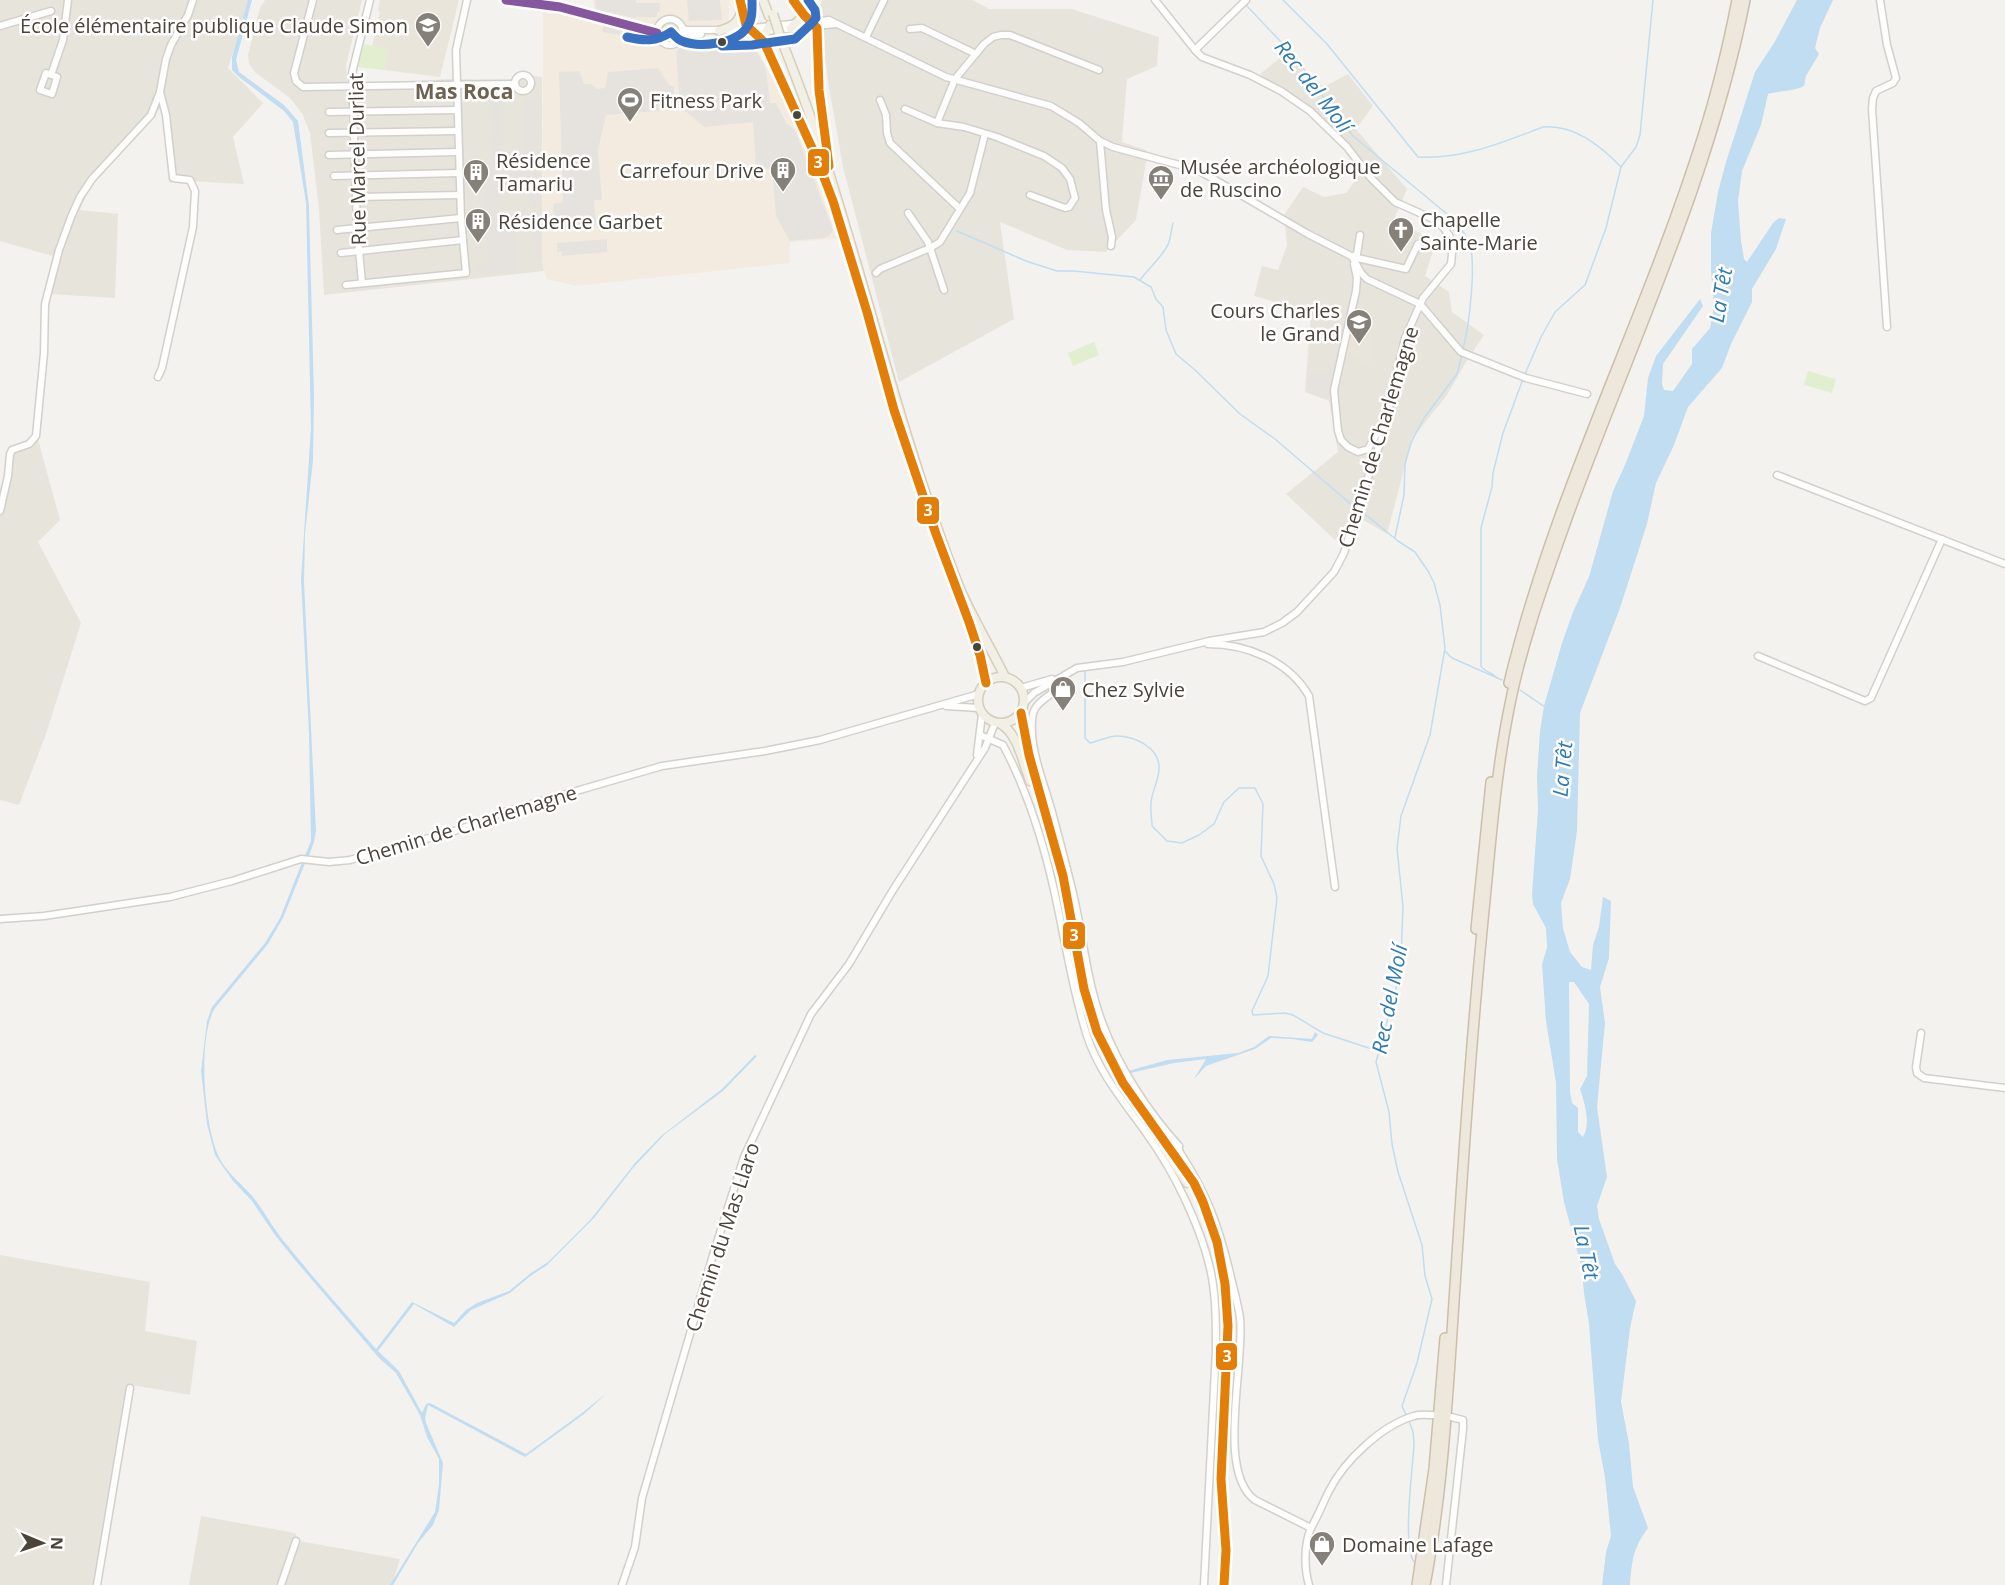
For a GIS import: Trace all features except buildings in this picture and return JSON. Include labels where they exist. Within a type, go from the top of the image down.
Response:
[{"type":"highway","points":[[1417,1585],[1434,1469],[1479,899],[1490,786],[1502,716],[1524,625],[1545,558],[1680,205],[1703,136],[1737,0]]},
{"type":"highway","points":[[1425,1585],[1442,1478],[1479,965],[1496,787],[1508,713],[1543,586],[1592,451],[1672,247],[1710,140],[1726,86],[1745,0]]},
{"type":"main road","points":[[740,0],[749,31],[764,42]]},
{"type":"main road","points":[[765,0],[815,140],[894,410],[969,622],[986,683]]},
{"type":"main road","points":[[793,0],[804,23],[819,90],[830,174]]},
{"type":"main road","points":[[719,31],[732,27],[742,13]]},
{"type":"main road","points":[[768,28],[764,42],[817,159],[833,201]]},
{"type":"main road","points":[[780,40],[830,174],[898,407],[932,510],[966,603],[1005,677]]},
{"type":"main road","points":[[1005,677],[1021,688],[1024,703],[1021,713],[1026,748],[1064,883],[1083,981],[1095,1028],[1105,1052],[1126,1088],[1177,1153],[1185,1167],[1198,1192],[1220,1252],[1227,1302],[1227,1365],[1221,1479],[1226,1550],[1222,1585],[1217,1461],[1224,1325],[1221,1285],[1215,1252],[1208,1228],[1190,1188],[1123,1091],[1092,1029],[1079,983],[1065,904],[1044,823],[1008,728],[981,711],[979,694],[991,679],[1005,677]]},
{"type":"main road","points":[[998,723],[1012,721],[1021,713]]},
{"type":"street","points":[[51,75],[63,40],[68,0]]},
{"type":"street","points":[[0,511],[8,476],[10,454],[12,450],[29,444],[36,435],[44,353],[45,304],[59,250],[71,217],[80,196],[92,179],[151,115],[157,104],[168,52],[188,15],[193,0]]},
{"type":"street","points":[[313,0],[294,73],[296,81],[303,87],[515,84]]},
{"type":"street","name":"Rue Marcel Durliat","points":[[362,283],[357,228],[352,73],[370,0]]},
{"type":"street","points":[[346,285],[466,273],[460,218],[456,50],[467,0]]},
{"type":"street","points":[[506,0],[560,7],[657,33]]},
{"type":"street","points":[[866,37],[884,0]]},
{"type":"street","points":[[1155,0],[1202,57],[1260,80],[1310,111],[1347,147],[1370,177],[1395,202],[1422,214],[1443,227],[1453,244],[1454,254],[1451,264],[1420,304],[1367,279],[1361,273],[1353,257]]},
{"type":"street","points":[[1194,50],[1246,0]]},
{"type":"street","points":[[1880,0],[1887,45],[1896,78],[1893,83],[1876,91],[1872,110],[1887,327]]},
{"type":"street","points":[[0,26],[51,11]]},
{"type":"street","points":[[682,28],[682,36],[678,43],[669,45],[660,41],[657,33],[659,26],[665,20],[677,21],[686,30],[749,31]]},
{"type":"street","points":[[682,36],[749,31],[804,23],[833,23],[850,29],[946,77],[1051,106],[1076,121],[1100,141],[1113,147],[1198,170],[1308,234],[1353,257],[1406,268],[1418,244]]},
{"type":"street","points":[[647,29],[659,26]]},
{"type":"street","points":[[910,29],[922,28],[976,54]]},
{"type":"street","points":[[937,123],[956,79],[993,37],[1010,35],[1099,70]]},
{"type":"street","points":[[158,377],[162,368],[191,236],[195,191],[190,180],[173,178],[166,115],[160,92]]},
{"type":"street","points":[[880,100],[886,115],[890,143],[960,209]]},
{"type":"street","points":[[905,109],[937,123],[964,127],[1016,143],[1044,156],[1062,168],[1070,179],[1074,198],[1069,207],[1065,208],[1030,195]]},
{"type":"street","points":[[329,112],[457,110]]},
{"type":"street","points":[[329,134],[458,131]]},
{"type":"street","points":[[876,273],[880,269],[940,242],[974,183],[986,134]]},
{"type":"street","points":[[1100,141],[1106,210],[1112,237],[1111,246]]},
{"type":"street","points":[[329,155],[458,152]]},
{"type":"street","points":[[334,176],[459,173]]},
{"type":"street","points":[[356,197],[460,195]]},
{"type":"street","points":[[908,213],[930,248],[944,290]]},
{"type":"street","points":[[337,230],[460,218]]},
{"type":"street","points":[[1353,257],[1357,254],[1360,235]]},
{"type":"street","points":[[341,253],[463,240]]},
{"type":"street","points":[[1353,257],[1357,278],[1356,291],[1334,390],[1338,431],[1341,440],[1358,452],[1368,449],[1378,432],[1383,431]]},
{"type":"street","name":"Chemin de Charlemagne","points":[[1024,703],[1050,682],[1077,668],[1123,662],[1195,644],[1264,632],[1282,624],[1297,612],[1334,572],[1344,553],[1383,431],[1405,338],[1420,304],[1462,353],[1522,377],[1587,394]]},
{"type":"street","points":[[1777,475],[2005,564]]},
{"type":"street","points":[[1758,656],[1865,701],[1871,698],[1942,539]]},
{"type":"street","points":[[1195,644],[1218,644],[1249,649],[1279,664],[1301,682],[1309,696],[1335,887]]},
{"type":"street","points":[[1050,682],[1052,693],[1039,702],[1032,718],[1034,747],[1073,891],[1084,954],[1101,1021],[1152,1114],[1179,1146],[1177,1153],[1206,1196],[1217,1224],[1239,1316],[1240,1355],[1233,1443],[1240,1482],[1247,1494],[1255,1500],[1311,1528]]},
{"type":"street","name":"Chemin de Charlemagne","points":[[1021,688],[1050,682]]},
{"type":"street","name":"Chemin de Charlemagne","points":[[0,919],[54,915],[170,897],[305,859],[329,862],[350,860],[458,830],[504,812],[662,766],[809,742],[979,694]]},
{"type":"street","name":"Chemin de Charlemagne","points":[[931,709],[951,706],[981,711]]},
{"type":"street","points":[[975,761],[980,735],[981,711]]},
{"type":"street","name":"Chemin du Mas Llaro","points":[[622,1585],[635,1547],[645,1489],[744,1157],[812,1014],[849,964],[892,890],[985,748],[987,738],[998,723]]},
{"type":"street","points":[[980,735],[1004,745],[1025,792],[1040,836],[1054,890],[1077,1002],[1096,1057],[1115,1090],[1154,1144],[1178,1184],[1210,1268],[1216,1320],[1216,1349],[1204,1585]]},
{"type":"street","points":[[1921,1033],[1916,1067],[1917,1073],[1924,1078],[2005,1088]]},
{"type":"street","points":[[97,1585],[130,1388]]},
{"type":"street","points":[[1309,1585],[1306,1573],[1307,1536],[1342,1470],[1359,1451],[1401,1421],[1417,1415],[1433,1415]]},
{"type":"street","points":[[1446,1585],[1463,1429],[1463,1420],[1451,1417]]},
{"type":"street","points":[[281,1585],[296,1541]]},
{"type":"shaded area","points":[[0,0],[249,0],[228,68],[263,103],[233,137],[244,184],[172,180],[162,106],[90,187],[80,210],[118,214],[115,298],[50,294],[56,257],[0,241]]},
{"type":"shaded area","points":[[265,0],[362,0],[346,65],[347,84],[452,79],[509,80],[519,74],[542,77],[542,262],[544,271],[324,295],[319,209],[310,133],[302,113],[290,98],[256,73],[249,64],[248,55],[260,8]]},
{"type":"shaded area","points":[[380,0],[459,0],[440,77],[384,70],[389,50],[372,46],[380,12],[378,11]]},
{"type":"shaded area","points":[[593,0],[729,0],[729,25],[690,25],[680,24],[677,21],[662,22],[659,26],[594,10]]},
{"type":"shaded area","points":[[595,0],[636,0],[636,3],[660,3],[660,12],[657,12],[657,17],[636,18],[596,10]]},
{"type":"shaded area","points":[[687,0],[720,0],[722,20],[689,21]]},
{"type":"shaded area","points":[[822,0],[973,0],[989,9],[1072,9],[1159,37],[1157,66],[1127,79],[1122,142],[1148,151],[1136,220],[1106,252],[1067,250],[1000,222],[1014,319],[899,382],[843,167],[828,81],[819,9]]},
{"type":"shaded area","points":[[543,12],[566,14],[657,36],[660,41],[678,43],[681,40],[751,39],[798,127],[837,239],[790,242],[789,263],[576,286],[547,279],[542,262]]},
{"type":"shaded area","points":[[603,24],[654,36],[653,42],[603,32]]},
{"type":"shaded area","points":[[683,42],[749,42],[754,46],[766,69],[770,103],[776,103],[786,123],[795,130],[833,230],[830,235],[825,238],[790,241],[776,216],[772,169],[756,169],[753,122],[704,127],[683,109],[606,115],[598,150],[602,200],[594,200],[596,225],[555,229],[553,204],[563,202],[559,72],[579,71],[584,84],[591,84],[597,89],[605,88],[608,72],[658,68],[669,85],[674,87],[675,105],[680,105],[676,53]]},
{"type":"shaded area","points":[[1284,55],[1324,87],[1348,74],[1373,106],[1356,129],[1407,189],[1394,219],[1436,242],[1425,276],[1449,292],[1452,312],[1484,335],[1447,395],[1412,439],[1387,534],[1353,514],[1335,540],[1286,494],[1338,452],[1329,401],[1305,392],[1311,312],[1254,296],[1262,266],[1278,270],[1287,245],[1284,215],[1303,187],[1324,197],[1346,193],[1359,176],[1351,155],[1300,105],[1260,74]]},
{"type":"shaded area","points":[[502,89],[503,167],[540,167],[540,202],[536,202],[536,208],[530,208],[529,190],[499,190],[499,217],[483,217],[482,168],[491,167],[490,90]]},
{"type":"shaded area","points":[[537,97],[538,165],[524,166],[523,100]]},
{"type":"shaded area","points":[[540,212],[541,259],[535,260],[534,218],[517,220],[517,214]]},
{"type":"shaded area","points":[[512,220],[517,270],[476,274],[475,266],[489,264],[484,223]]},
{"type":"shaded area","points":[[607,239],[607,252],[562,256],[561,251],[557,252],[557,243]]},
{"type":"shaded area","name":"Cours Charles le Grand","points":[[1354,327],[1372,338],[1369,368],[1345,351],[1350,329]]},
{"type":"shaded area","points":[[1340,353],[1329,397],[1307,390],[1314,370],[1328,373]]},
{"type":"shaded area","points":[[36,432],[60,520],[38,542],[81,623],[46,734],[19,805],[0,800],[0,497],[6,474],[7,453],[14,445],[31,440]]},
{"type":"shaded area","points":[[0,1255],[150,1282],[145,1331],[197,1341],[190,1395],[132,1385],[98,1585],[0,1585]]},
{"type":"shaded area","points":[[201,1516],[295,1533],[299,1541],[400,1559],[392,1585],[189,1585]]},
{"type":"green space","points":[[670,19],[679,23],[683,32],[679,41],[670,45],[661,41],[657,32],[661,23]]},
{"type":"green space","points":[[364,44],[390,50],[384,70],[358,67]]},
{"type":"green space","points":[[1094,342],[1099,355],[1073,366],[1068,353]]},
{"type":"green space","points":[[1808,371],[1836,379],[1832,393],[1804,385]]},
{"type":"water","points":[[248,0],[252,0],[236,60],[239,72],[284,105],[298,121],[309,206],[314,396],[313,460],[305,534],[304,582],[316,831],[308,858],[304,858],[311,841],[309,734],[301,579],[311,428],[306,203],[293,122],[284,111],[232,70],[232,57]]},
{"type":"water","name":"La Têt","points":[[1797,0],[1833,0],[1820,28],[1815,48],[1819,54],[1806,76],[1804,86],[1768,94],[1761,125],[1742,171],[1738,201],[1741,241],[1744,259],[1747,262],[1773,223],[1779,218],[1786,219],[1776,249],[1752,289],[1752,302],[1722,368],[1688,407],[1674,445],[1656,483],[1647,524],[1620,608],[1580,713],[1577,831],[1570,879],[1561,903],[1563,928],[1570,952],[1582,967],[1591,970],[1593,945],[1599,927],[1603,897],[1611,901],[1609,958],[1600,987],[1605,1023],[1597,1107],[1607,1177],[1597,1206],[1599,1219],[1615,1264],[1636,1301],[1630,1328],[1621,1402],[1629,1444],[1633,1487],[1648,1528],[1634,1555],[1630,1585],[1602,1585],[1606,1552],[1611,1536],[1605,1477],[1598,1440],[1589,1324],[1582,1269],[1564,1202],[1557,1159],[1556,1083],[1546,1021],[1542,964],[1547,948],[1546,928],[1533,904],[1532,894],[1538,810],[1537,776],[1540,731],[1544,706],[1562,643],[1589,577],[1613,491],[1644,416],[1648,378],[1656,356],[1700,299],[1703,306],[1663,364],[1664,390],[1673,391],[1692,364],[1692,349],[1710,328],[1714,307],[1711,233],[1718,192],[1755,72]],"holes":[[[1569,982],[1574,982],[1589,1004],[1587,1076],[1580,1089],[1587,1120],[1583,1137],[1578,1132],[1578,1108],[1572,1103],[1570,1092]]]},
{"type":"water","points":[[303,860],[306,861],[283,918],[268,944],[215,1008],[209,1022],[204,1061],[210,1127],[214,1145],[223,1164],[253,1197],[298,1258],[376,1349],[412,1302],[454,1323],[466,1310],[477,1303],[509,1291],[548,1262],[591,1219],[635,1163],[661,1136],[722,1089],[755,1055],[757,1056],[723,1091],[665,1134],[633,1168],[594,1218],[547,1265],[510,1293],[471,1310],[454,1327],[414,1304],[378,1351],[399,1371],[422,1413],[426,1404],[430,1403],[526,1454],[607,1393],[584,1414],[525,1457],[428,1405],[426,1423],[443,1463],[439,1510],[433,1525],[418,1543],[393,1585],[390,1585],[435,1512],[439,1484],[439,1459],[427,1437],[420,1415],[396,1373],[379,1358],[295,1260],[252,1201],[233,1181],[215,1155],[207,1124],[201,1071],[207,1021],[212,1007],[265,943],[280,918]]},
{"type":"water","points":[[1315,1032],[1318,1035],[1312,1042],[1271,1038],[1255,1049],[1206,1066],[1194,1079],[1206,1059],[1174,1063],[1126,1074],[1125,1072],[1167,1060],[1238,1053],[1254,1047],[1269,1036],[1312,1039]]},
{"type":"waterway","points":[[1283,0],[1327,44],[1418,157],[1466,153],[1543,127],[1554,127],[1586,138],[1621,167]]},
{"type":"waterway","points":[[1525,374],[1555,312],[1585,285],[1606,228],[1621,167],[1636,147],[1640,135],[1653,0]]},
{"type":"waterway","name":"Rec del Molí","points":[[1246,5],[1298,60],[1353,136],[1453,219],[1466,236],[1471,251],[1472,279],[1470,311],[1463,349]]},
{"type":"waterway","points":[[1140,280],[1167,246],[1173,223]]},
{"type":"waterway","points":[[957,231],[1026,261],[1057,271],[1134,277],[1151,287],[1156,299],[1163,307],[1166,330],[1176,354],[1240,414],[1275,439],[1353,506]]},
{"type":"waterway","name":"Rec del Molí","points":[[1395,537],[1404,495],[1405,464],[1411,443],[1424,418],[1457,374],[1462,355]]},
{"type":"waterway","points":[[1497,678],[1481,666],[1481,528],[1503,433],[1523,379]]},
{"type":"waterway","name":"Rec del Molí","points":[[1361,511],[1415,552],[1428,571],[1440,605],[1445,648],[1430,735],[1401,816],[1397,848],[1403,907],[1401,959],[1397,985],[1376,1062],[1389,1112],[1398,1172],[1422,1245],[1425,1276],[1432,1299],[1417,1363],[1402,1406],[1407,1417]]},
{"type":"waterway","points":[[1445,651],[1452,658],[1502,680]]},
{"type":"waterway","points":[[1085,671],[1085,738],[1090,743],[1114,736],[1131,738],[1144,744],[1154,753],[1158,759],[1159,771],[1151,803],[1152,826],[1167,841],[1182,843],[1199,835],[1214,824],[1224,802],[1239,788],[1255,788],[1263,804],[1261,856],[1274,884],[1277,898],[1268,976],[1252,1011],[1253,1015],[1285,1013],[1293,1015],[1323,1033],[1378,1051]]},
{"type":"waterway","points":[[1520,690],[1545,707]]},
{"type":"waterway","name":"Rec del Molí","points":[[1409,1421],[1414,1444],[1408,1523],[1414,1562]]},
{"type":"transit line","points":[[506,0],[560,7],[657,33]]},
{"type":"transit line","name":"3","points":[[740,0],[746,25],[764,42],[817,159],[833,201],[894,410],[969,622],[986,683]]},
{"type":"transit line","points":[[627,37],[650,40],[671,32],[679,40],[689,43],[707,44],[727,41],[742,33],[749,24],[752,0]]},
{"type":"transit line","name":"3","points":[[793,0],[817,28],[819,90],[829,166]]},
{"type":"transit line","points":[[722,46],[752,45],[795,39],[816,18],[815,10],[808,0]]},
{"type":"transit line","name":"3","points":[[1021,713],[1029,755],[1063,876],[1084,989],[1097,1032],[1123,1083],[1194,1183],[1217,1242],[1225,1284],[1228,1326],[1221,1479],[1226,1550],[1224,1585]]},
{"type":"place","name":"École élémentaire publique Claude Simon","points":[[428,48]]},
{"type":"place","name":"Fitness Park","points":[[630,123]]},
{"type":"place","name":"Carrefour Drive","points":[[783,193]]},
{"type":"place","name":"Résidence Tamariu","points":[[476,195]]},
{"type":"place","name":"Musée archéologique de Ruscino","points":[[1161,201]]},
{"type":"place","name":"Résidence Garbet","points":[[478,244]]},
{"type":"place","name":"Chapelle Sainte-Marie","points":[[1401,253]]},
{"type":"place","name":"Cours Charles le Grand","points":[[1359,345]]},
{"type":"place","name":"Chez Sylvie","points":[[1063,712]]},
{"type":"place","name":"Domaine Lafage","points":[[1322,1567]]},
{"type":"district","name":"Mas Roca","points":[[464,91]]}]
